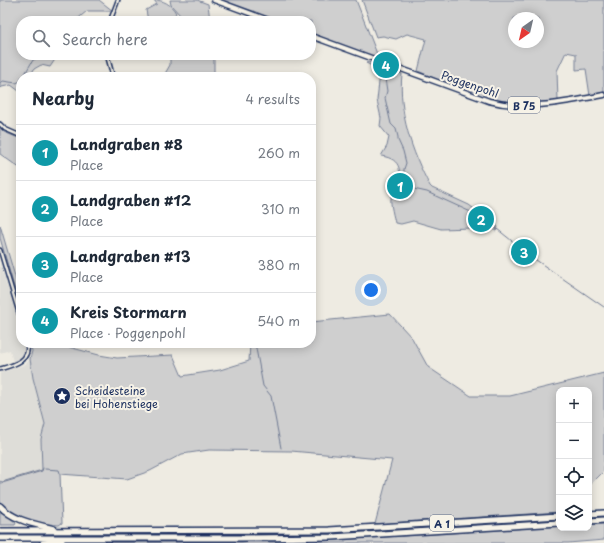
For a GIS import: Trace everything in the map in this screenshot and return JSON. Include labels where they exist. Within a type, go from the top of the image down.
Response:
[{"type":"highway","points":[[0,506],[23,521],[60,531]]},
{"type":"highway","points":[[592,514],[604,513]]},
{"type":"highway","name":"A 1","points":[[0,531],[329,530],[556,516]]},
{"type":"highway","points":[[592,521],[604,520]]},
{"type":"highway","name":"A 1","points":[[0,538],[332,537],[556,523]]},
{"type":"highway","points":[[43,543],[97,538]]},
{"type":"main road","points":[[214,0],[257,16]]},
{"type":"main road","name":"Poggenpohl","points":[[316,38],[501,104],[537,105],[604,95]]},
{"type":"street","points":[[112,16],[118,0]]},
{"type":"street","points":[[108,60],[112,72]]},
{"type":"street","points":[[0,124],[5,130],[16,134]]},
{"type":"street","points":[[0,250],[16,303]]},
{"type":"street","points":[[0,369],[16,364],[25,358],[28,348]]},
{"type":"shaded area","points":[[0,0],[99,0],[113,11],[87,11],[81,16],[16,16],[16,60],[55,60],[50,67],[41,65],[34,69],[32,72],[16,72],[16,89],[11,85],[0,89]]},
{"type":"shaded area","points":[[154,0],[166,3],[172,7],[176,13],[174,16],[147,16],[146,10],[157,4]]},
{"type":"shaded area","points":[[170,0],[197,0],[208,4],[209,16],[180,16],[171,5]]},
{"type":"shaded area","points":[[216,0],[356,0],[379,59],[316,36],[316,16],[261,16]]},
{"type":"shaded area","points":[[362,0],[604,0],[604,94],[590,96],[586,69],[576,70],[576,54],[566,52],[557,71],[558,101],[519,104],[495,101],[461,90],[418,71],[426,39],[407,34],[396,39],[383,36],[376,37]]},
{"type":"shaded area","points":[[170,60],[214,60],[214,72],[166,72],[170,65]]},
{"type":"shaded area","points":[[368,62],[402,74],[401,88],[404,117],[417,160],[430,186],[469,205],[498,227],[496,231],[483,224],[471,228],[441,229],[413,221],[401,224],[395,223],[391,197],[399,178],[399,168],[393,160],[381,156],[387,146],[389,137],[380,126],[381,118],[377,100],[380,73],[378,69],[366,63]]},
{"type":"shaded area","points":[[0,127],[4,132],[16,137],[16,165],[0,154]]},
{"type":"shaded area","points":[[0,225],[16,280],[16,294],[0,238]]},
{"type":"shaded area","points":[[0,262],[16,315],[16,348],[24,348],[23,354],[18,360],[13,362],[10,350],[0,353]]},
{"type":"shaded area","points":[[390,314],[412,338],[428,367],[471,396],[510,396],[604,373],[604,471],[592,483],[592,387],[556,387],[556,512],[375,524],[392,460],[291,451],[209,450],[182,454],[150,471],[127,479],[60,474],[62,523],[59,525],[27,520],[13,513],[0,502],[0,481],[2,482],[42,470],[41,439],[45,424],[33,378],[30,359],[31,348],[72,348],[117,358],[173,355],[182,376],[220,370],[249,361],[250,348],[316,348],[316,321]]},
{"type":"shaded area","points":[[30,359],[33,378],[45,424],[41,439],[42,470],[2,482],[0,481],[0,373],[26,364]]},
{"type":"shaded area","points":[[0,512],[3,512],[16,523],[15,525],[0,525]]},
{"type":"shaded area","points":[[604,524],[604,540],[568,543],[57,543],[321,541],[556,526],[556,531],[592,531],[592,525]]},
{"type":"waterway","points":[[26,72],[33,60]]},
{"type":"waterway","points":[[384,72],[387,91],[385,98],[391,124],[396,129],[406,163],[404,169],[404,183],[409,188],[427,192],[473,213],[492,225],[536,260],[604,307]]},
{"type":"waterway","points":[[0,83],[3,81],[16,83]]},
{"type":"waterway","points":[[256,348],[263,386],[271,396],[281,448]]},
{"type":"waterway","points":[[2,483],[42,471],[43,468]]},
{"type":"waterway","points":[[45,469],[59,470],[60,473]]},
{"type":"place","name":"Kreis Stormarn","points":[[386,65]]},
{"type":"place","name":"Landgraben #8","points":[[400,186]]},
{"type":"place","name":"Landgraben #12","points":[[481,219]]},
{"type":"place","name":"Landgraben #13","points":[[524,252]]},
{"type":"place","name":"Scheidesteine bei Hohenstiege","points":[[62,396]]}]
